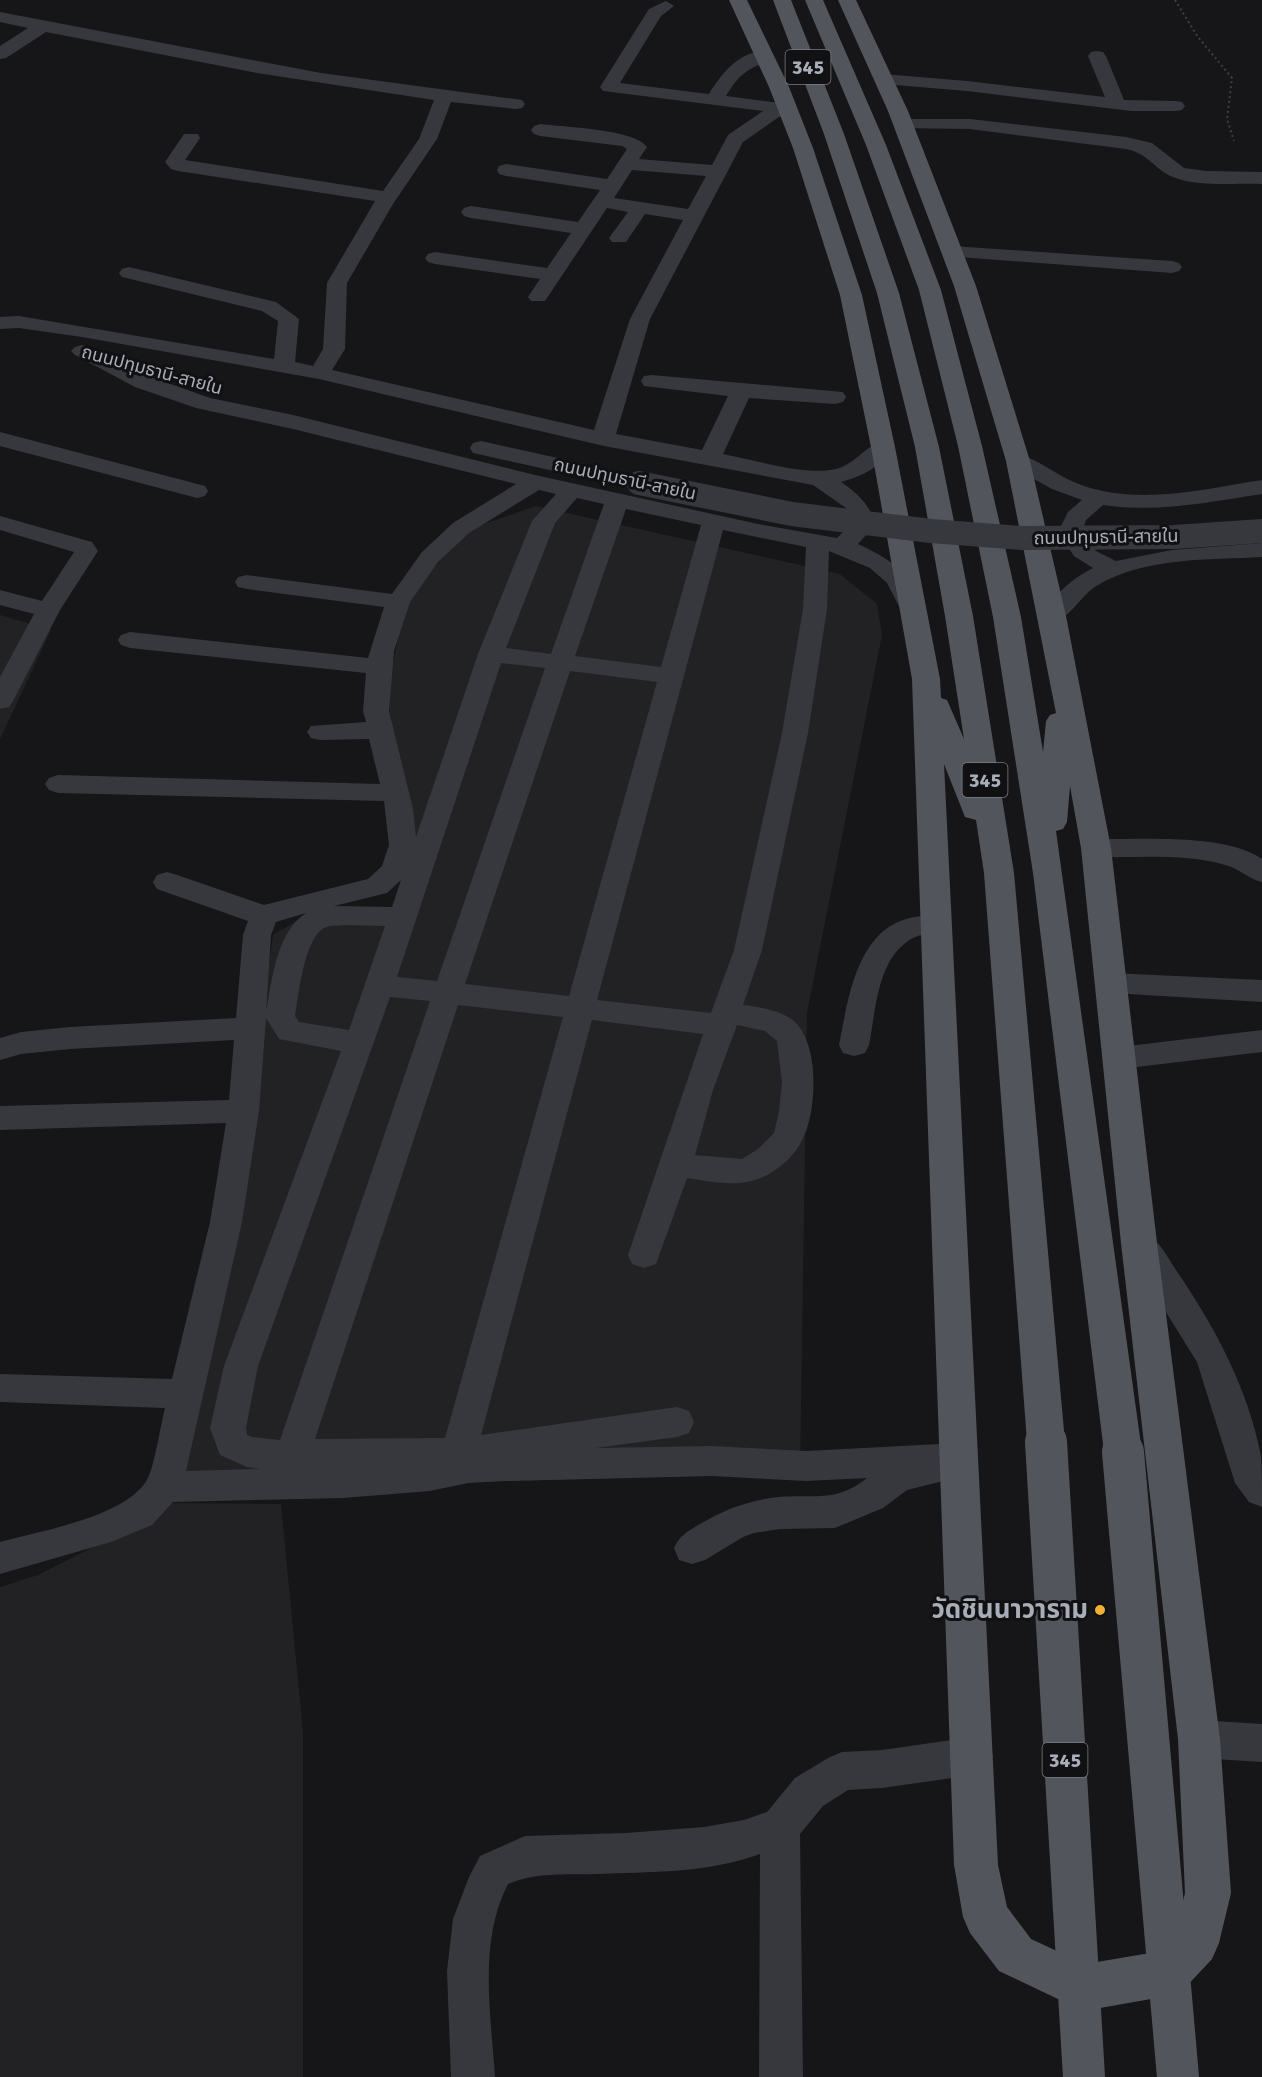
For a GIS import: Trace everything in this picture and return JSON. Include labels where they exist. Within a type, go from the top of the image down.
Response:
[{"type":"main road","points":[[738,0],[788,109],[814,178],[851,295],[883,447],[927,679],[976,1865],[986,1917],[1015,1955],[1083,1988],[1168,1972],[1196,1943],[1208,1893],[1199,1739],[1139,1243],[1096,848],[1052,616],[1018,461],[966,286],[900,117],[847,0]]},
{"type":"main road","name":"345","points":[[782,0],[834,134],[888,293],[927,447],[959,616],[999,873],[1046,1442],[1084,2077]]},
{"type":"main road","name":"345","points":[[814,0],[876,146],[930,290],[970,446],[1007,617],[1048,873],[1123,1452],[1178,2077]]},
{"type":"main road","points":[[852,92],[900,117]]},
{"type":"main road","points":[[814,178],[834,134]]},
{"type":"main road","points":[[927,679],[999,873]]},
{"type":"main road","points":[[1048,873],[1063,680]]},
{"type":"street","points":[[666,6],[655,13],[609,87],[788,109]]},
{"type":"street","points":[[0,17],[273,72],[444,97],[516,104]]},
{"type":"street","points":[[0,54],[43,26]]},
{"type":"street","points":[[1096,56],[1117,105]]},
{"type":"street","points":[[714,101],[731,73],[743,62],[765,57]]},
{"type":"street","points":[[883,79],[967,86],[1117,105],[1176,106]]},
{"type":"street","points":[[319,373],[334,349],[337,284],[387,197],[428,139],[444,97]]},
{"type":"street","points":[[604,439],[605,427],[640,319],[735,139],[773,113],[788,109]]},
{"type":"street","points":[[900,117],[1125,143],[1144,147],[1178,173],[1206,177],[1262,178]]},
{"type":"street","points":[[538,297],[638,147],[626,141],[540,130]]},
{"type":"street","points":[[191,138],[174,162],[178,165],[387,197]]},
{"type":"street","points":[[628,164],[718,171]]},
{"type":"street","points":[[506,170],[608,194],[640,208],[694,216]]},
{"type":"street","points":[[619,238],[640,208]]},
{"type":"street","points":[[471,212],[584,229]]},
{"type":"street","points":[[952,252],[1172,267]]},
{"type":"street","points":[[435,258],[553,275]]},
{"type":"street","points":[[129,273],[269,306],[289,320],[284,366]]},
{"type":"street","name":"ถนนปทุมธานี-สายใน","points":[[0,323],[19,322],[72,330],[284,366],[604,439],[820,479],[852,474],[872,460],[883,447]]},
{"type":"street","name":"ถนนปทุมธานี-สายใน","points":[[0,333],[82,351],[628,491],[931,531],[1022,538],[1174,537],[1262,531]]},
{"type":"street","points":[[82,351],[143,382],[204,403],[293,422],[572,490],[628,491],[714,521],[830,544],[878,563],[897,579],[917,619]]},
{"type":"street","points":[[652,381],[741,391],[835,397]]},
{"type":"street","points":[[709,459],[741,391]]},
{"type":"street","points":[[0,440],[196,491]]},
{"type":"street","points":[[1018,461],[1066,486],[1099,497],[1131,501],[1179,500],[1262,487]]},
{"type":"street","points":[[644,1255],[748,950],[795,733],[815,609],[830,544],[863,525],[862,513],[848,498],[820,479]]},
{"type":"street","points":[[167,882],[264,916],[377,886],[395,870],[403,844],[395,794],[376,711],[381,651],[398,602],[430,557],[461,528],[535,482]]},
{"type":"street","points":[[572,490],[544,521],[491,654],[380,985],[241,1366],[228,1428],[231,1444],[247,1452],[458,1453],[677,1422]]},
{"type":"street","points":[[293,1454],[450,993],[559,663],[628,491]]},
{"type":"street","points":[[1099,497],[1076,517],[1070,532],[1080,552],[1096,562],[1114,568]]},
{"type":"street","points":[[458,1453],[714,521]]},
{"type":"street","points":[[0,523],[84,548],[86,551],[48,610],[0,701]]},
{"type":"street","points":[[1052,616],[1087,581],[1114,568],[1194,554],[1262,550]]},
{"type":"street","points":[[247,582],[398,602]]},
{"type":"street","points":[[0,597],[48,610]]},
{"type":"street","points":[[130,640],[380,667]]},
{"type":"street","points":[[491,654],[671,676]]},
{"type":"street","points":[[320,732],[380,730]]},
{"type":"street","points":[[58,784],[395,794]]},
{"type":"street","points":[[1096,848],[1210,852],[1233,855],[1260,867]]},
{"type":"street","points":[[0,1558],[98,1531],[139,1514],[164,1487],[226,1222],[244,1112],[257,935],[264,916]]},
{"type":"street","points":[[359,1043],[290,1030],[280,1017],[294,954],[304,930],[313,921],[329,916],[403,917]]},
{"type":"street","points":[[854,1045],[875,958],[890,939],[911,927],[937,926]]},
{"type":"street","points":[[1112,983],[1262,991]]},
{"type":"street","points":[[380,985],[580,1009],[765,1020],[786,1030],[794,1044],[798,1089],[788,1137],[762,1164],[743,1171],[675,1164]]},
{"type":"street","points":[[0,1049],[21,1043],[70,1038],[250,1028]]},
{"type":"street","points":[[1120,1058],[1262,1041]]},
{"type":"street","points":[[0,1118],[244,1112]]},
{"type":"street","points":[[1139,1243],[1213,1358],[1234,1419],[1248,1472],[1262,1491]]},
{"type":"street","points":[[0,1388],[185,1394]]},
{"type":"street","points":[[164,1487],[343,1482],[430,1476],[468,1468],[505,1466],[712,1461],[806,1466],[959,1463]]},
{"type":"street","points":[[692,1548],[732,1524],[780,1513],[836,1512],[870,1497],[889,1482],[902,1476],[959,1463]]},
{"type":"street","points":[[1199,1739],[1262,1743]]},
{"type":"street","points":[[473,2077],[468,1971],[474,1919],[483,1891],[494,1870],[525,1856],[626,1853],[704,1847],[744,1840],[780,1827],[809,1792],[842,1771],[882,1769],[973,1756]]},
{"type":"street","points":[[780,1827],[781,2077]]},
{"type":"path","points":[[1175,0],[1198,37],[1232,78],[1227,119],[1234,141]]},
{"type":"shaded area","points":[[536,506],[840,574],[877,604],[882,635],[807,1013],[800,1473],[172,1490],[257,1051],[273,935],[298,920],[395,907],[410,863],[387,689],[404,612],[424,578],[469,529]]},
{"type":"shaded area","points":[[0,615],[51,630],[0,739]]},
{"type":"shaded area","points":[[167,1503],[281,1504],[303,1732],[303,2077],[0,2077],[0,1587],[38,1575],[154,1516]]},
{"type":"place","name":"วัดชินนาวาราม","points":[[1100,1610]]}]
